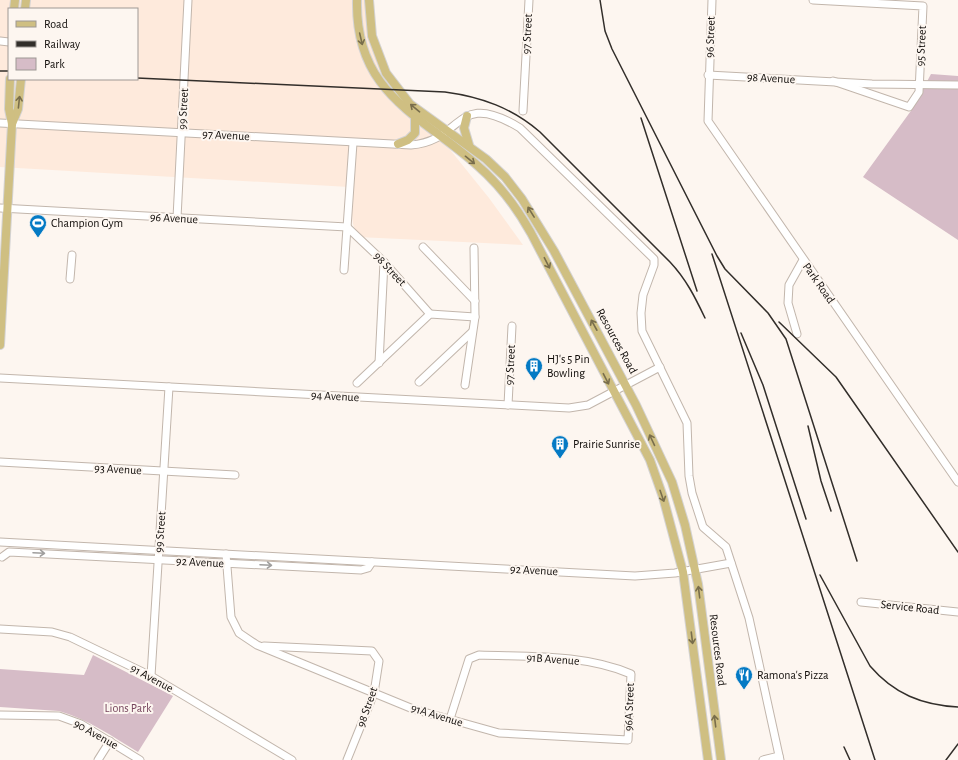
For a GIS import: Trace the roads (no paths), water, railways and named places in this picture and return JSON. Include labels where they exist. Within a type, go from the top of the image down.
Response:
[{"type":"main road","name":"Resources Road","points":[[357,0],[360,38],[371,67],[386,89],[415,118],[471,160],[489,176],[516,208],[531,233],[650,460],[676,538],[683,572],[708,760]]},
{"type":"main road","name":"Resources Road","points":[[369,0],[372,36],[386,73],[410,104],[469,146],[505,177],[529,209],[626,384],[672,482],[696,569],[721,760]]},
{"type":"main road","points":[[10,80],[9,109],[12,124]]},
{"type":"main road","points":[[0,345],[3,209],[12,124],[18,109],[21,80]]},
{"type":"main road","points":[[467,116],[464,128],[469,146]]},
{"type":"main road","points":[[398,144],[408,140],[415,133],[415,118]]},
{"type":"street","name":"99 Street","points":[[177,218],[188,0]]},
{"type":"street","name":"97 Street","points":[[523,112],[529,0]]},
{"type":"street","name":"96 Street","points":[[708,75],[712,0]]},
{"type":"street","name":"95 Street","points":[[813,0],[923,6],[919,85]]},
{"type":"street","name":"98 Avenue","points":[[708,75],[919,85],[958,85]]},
{"type":"street","name":"Park Road","points":[[708,75],[708,121],[958,482]]},
{"type":"street","name":"98 Avenue","points":[[833,81],[909,107],[919,92],[919,85]]},
{"type":"street","points":[[467,116],[477,112],[490,114],[520,128],[654,259],[654,265],[643,295],[641,322],[644,336],[687,423],[688,476],[692,493],[702,523],[706,530],[722,543],[731,563],[753,634],[779,758],[763,760]]},
{"type":"street","name":"97 Avenue","points":[[0,123],[353,143],[422,144],[439,136],[467,116]]},
{"type":"street","points":[[344,270],[353,143]]},
{"type":"street","name":"96 Avenue","points":[[3,209],[347,227]]},
{"type":"street","name":"98 Street","points":[[347,227],[384,262],[430,314]]},
{"type":"street","points":[[423,247],[474,301]]},
{"type":"street","points":[[465,385],[475,317],[474,248]]},
{"type":"street","points":[[70,279],[72,255]]},
{"type":"street","points":[[797,334],[788,303],[789,285],[803,260]]},
{"type":"street","points":[[379,363],[384,262]]},
{"type":"street","points":[[357,383],[430,314],[475,317]]},
{"type":"street","name":"97 Street","points":[[508,405],[512,326]]},
{"type":"street","points":[[419,382],[472,332]]},
{"type":"street","name":"94 Avenue","points":[[0,378],[508,405],[578,407],[588,405],[660,367]]},
{"type":"street","name":"99 Street","points":[[151,676],[169,387]]},
{"type":"street","name":"93 Avenue","points":[[0,462],[235,475]]},
{"type":"street","name":"92 Avenue","points":[[0,542],[622,576],[650,576],[683,572],[731,563]]},
{"type":"street","name":"92 Avenue","points":[[2,556],[9,552],[361,570],[368,568],[372,562]]},
{"type":"street","name":"91A Avenue","points":[[226,554],[231,617],[239,633],[258,646],[413,709],[499,733],[628,740]]},
{"type":"street","name":"Service Road","points":[[861,602],[958,612]]},
{"type":"street","name":"91 Avenue","points":[[0,629],[45,631],[64,634],[151,676],[292,760]]},
{"type":"street","name":"98 Street","points":[[258,646],[372,651],[378,661],[374,693],[348,760]]},
{"type":"street","name":"91B Avenue","points":[[450,719],[469,659],[479,655],[575,659],[614,667],[631,674]]},
{"type":"street","name":"96A Street","points":[[628,740],[631,674]]},
{"type":"street","name":"90 Avenue","points":[[0,715],[60,716],[81,724],[140,760]]},
{"type":"street","points":[[98,760],[110,741]]},
{"type":"railway","points":[[600,0],[605,31],[612,49],[717,256],[725,269],[768,313],[786,339],[857,561]]},
{"type":"railway","points":[[0,71],[8,71]]},
{"type":"railway","points":[[138,78],[445,92],[472,97],[496,105],[519,116],[540,132],[670,262],[690,288],[705,318]]},
{"type":"railway","points":[[641,118],[697,291]]},
{"type":"railway","points":[[712,254],[875,760]]},
{"type":"railway","points":[[779,322],[836,377],[958,552]]},
{"type":"railway","points":[[741,333],[763,385],[806,519]]},
{"type":"railway","points":[[808,426],[821,481],[831,511]]},
{"type":"railway","points":[[820,575],[870,666],[879,676],[899,691],[921,701],[932,704],[958,707]]},
{"type":"railway","points":[[946,760],[958,744]]},
{"type":"railway","points":[[844,747],[850,760]]},
{"type":"place","name":"Champion Gym","points":[[38,238]]},
{"type":"place","name":"HJ's 5 Pin Bowling","points":[[534,381]]},
{"type":"place","name":"Prairie Sunrise","points":[[560,459]]},
{"type":"place","name":"Ramona's Pizza","points":[[744,690]]},
{"type":"park label","name":"Lions Park","points":[[128,708]]}]
